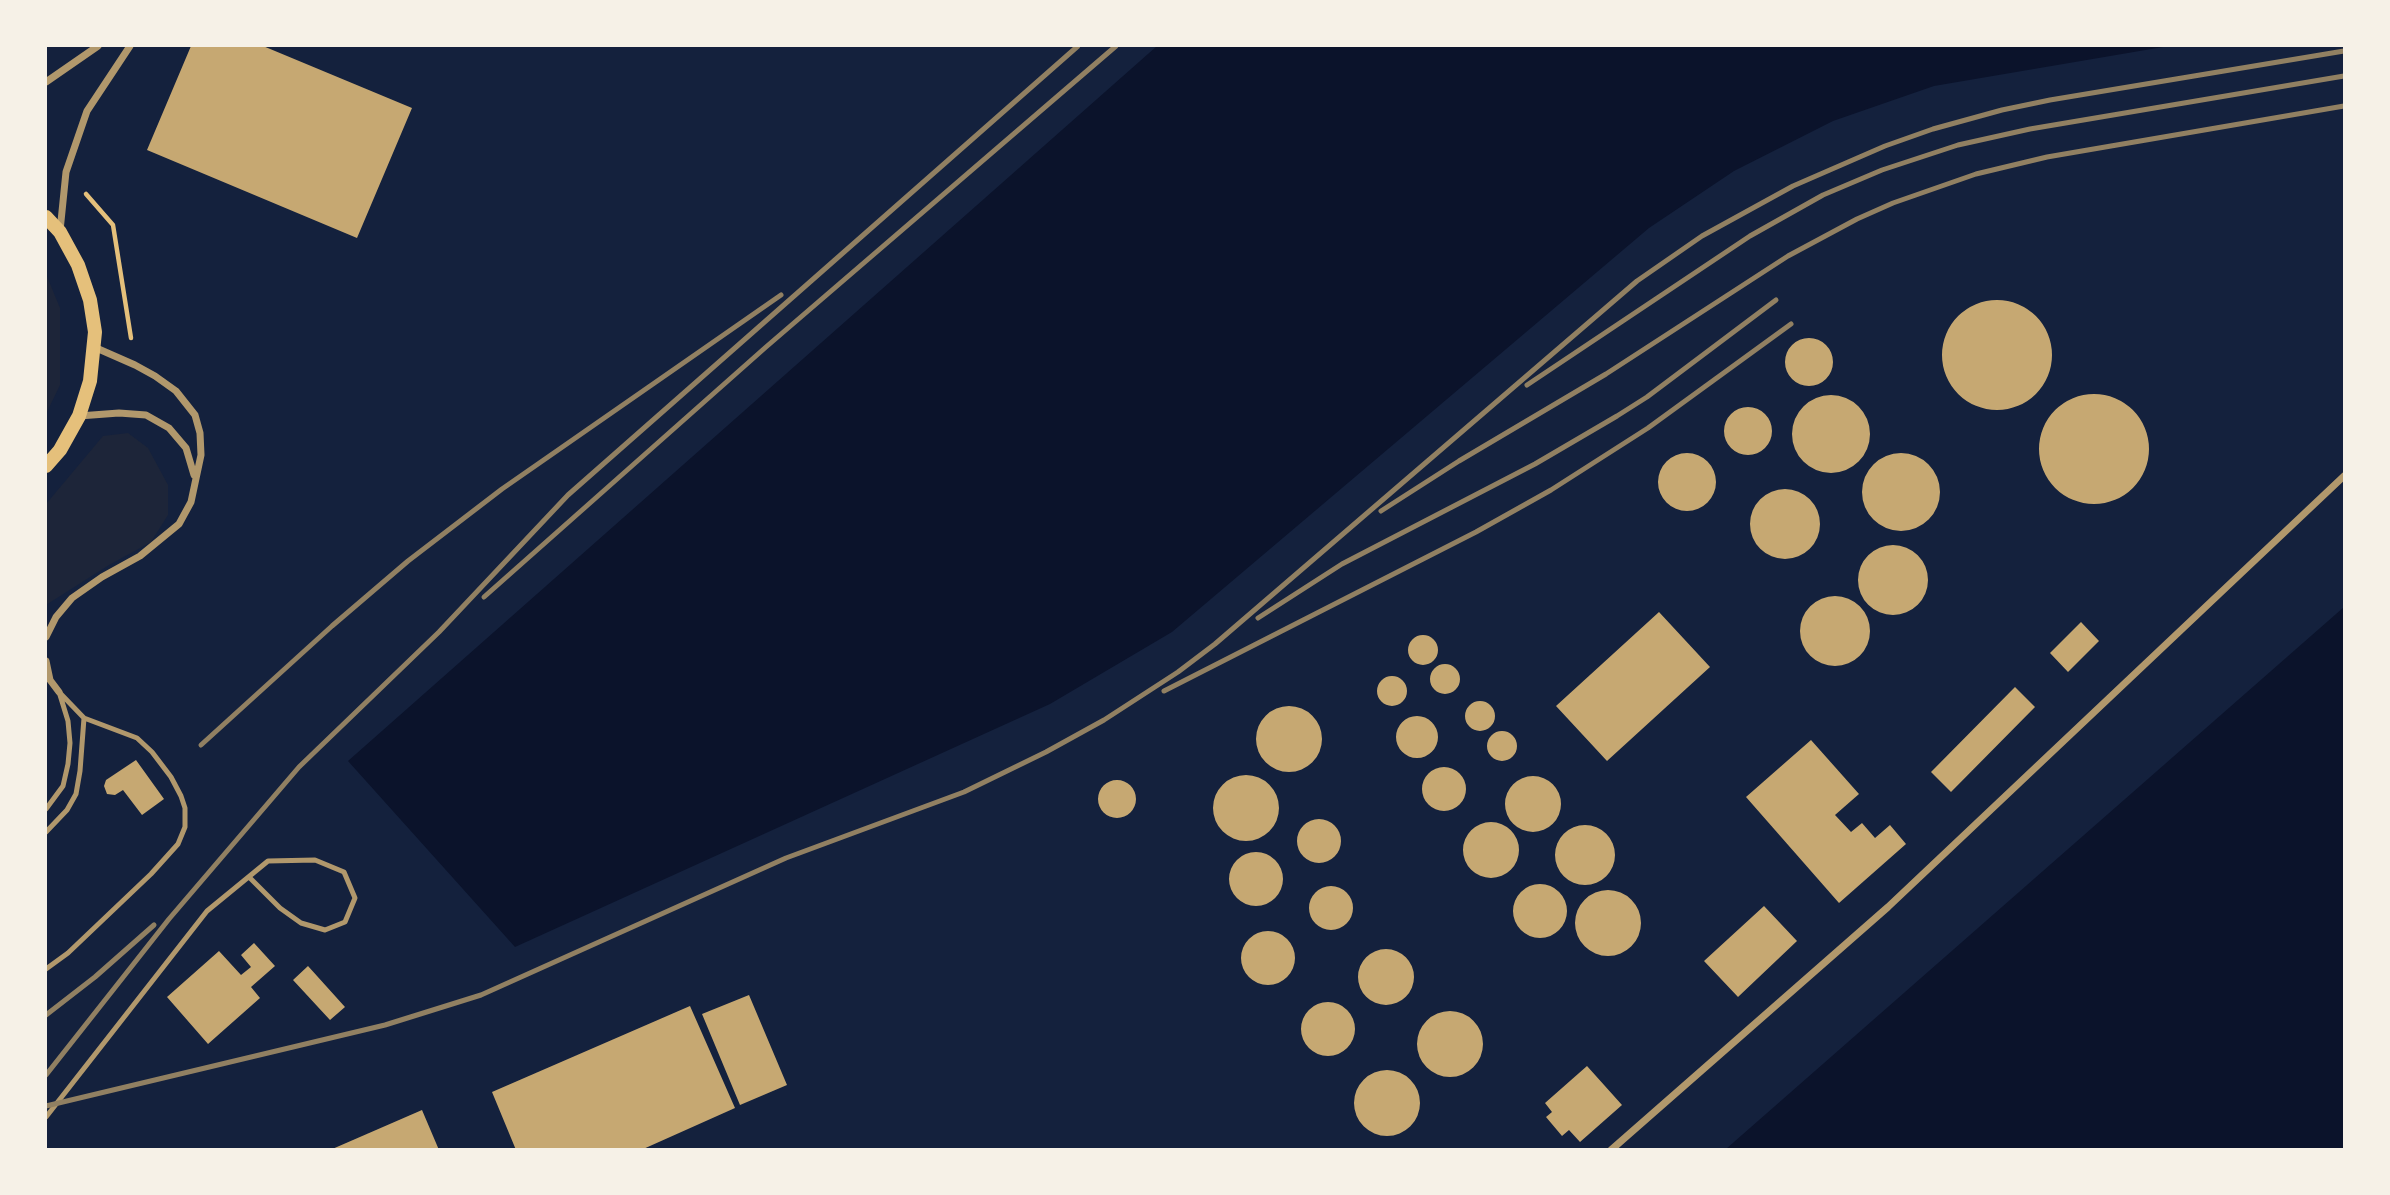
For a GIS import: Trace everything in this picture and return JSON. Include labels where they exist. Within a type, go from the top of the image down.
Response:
[{"type":"main road","points":[[46,217],[60,232],[78,265],[90,300],[94,332],[90,381],[79,416],[60,450],[46,467]]},
{"type":"street","points":[[46,82],[98,46]]},
{"type":"street","points":[[60,232],[66,172],[86,111],[130,46]]},
{"type":"street","points":[[46,638],[56,617],[72,598],[102,577],[140,556],[179,524],[191,502],[201,455],[200,433],[195,415],[176,391],[135,365],[94,347]]},
{"type":"street","points":[[79,416],[119,413],[146,415],[169,428],[186,448],[193,466],[195,483]]},
{"type":"street","points":[[1611,1150],[1888,907],[2344,475]]},
{"type":"street","points":[[46,662],[50,680],[59,692]]},
{"type":"lane","points":[[46,969],[68,953],[151,874],[178,844],[185,827],[186,808],[171,776],[137,738],[84,718],[59,692]]},
{"type":"lane","points":[[46,809],[63,786],[68,764],[68,721],[59,692]]},
{"type":"lane","points":[[46,832],[67,810],[76,794],[84,718]]},
{"type":"lane","points":[[46,1117],[207,911],[268,861],[315,860],[344,872],[355,898],[345,922],[326,930],[301,923],[280,908],[249,877]]},
{"type":"path","points":[[66,172],[113,225],[135,365]]},
{"type":"shaded area","points":[[1157,46],[2169,46],[1934,86],[1833,121],[1734,171],[1649,228],[1172,632],[1050,704],[515,947],[348,761]]},
{"type":"shaded area","points":[[46,274],[60,308],[60,385],[46,414]]},
{"type":"shaded area","points":[[128,433],[148,448],[168,485],[168,515],[151,542],[46,605],[46,504],[103,436]]},
{"type":"shaded area","points":[[2344,607],[2344,1149],[1726,1149]]},
{"type":"building","points":[[191,46],[263,46],[412,108],[357,238],[147,150]]},
{"type":"building","points":[[1997,300],[2018,304],[2036,316],[2048,334],[2052,355],[2048,376],[2036,394],[2018,406],[1997,410],[1976,406],[1958,394],[1946,376],[1942,355],[1946,334],[1958,316],[1976,304]]},
{"type":"building","points":[[1809,338],[1826,345],[1833,362],[1826,379],[1809,386],[1792,379],[1785,362],[1792,345]]},
{"type":"building","points":[[2094,394],[2115,398],[2133,410],[2145,428],[2149,449],[2145,470],[2133,488],[2115,500],[2094,504],[2073,500],[2055,488],[2043,470],[2039,449],[2043,428],[2055,410],[2073,398]]},
{"type":"building","points":[[1831,395],[1846,398],[1863,412],[1870,434],[1867,449],[1853,466],[1831,473],[1816,470],[1799,456],[1792,434],[1795,419],[1809,402]]},
{"type":"building","points":[[1748,407],[1765,414],[1772,431],[1765,448],[1748,455],[1731,448],[1724,431],[1731,414]]},
{"type":"building","points":[[1687,453],[1698,455],[1711,466],[1716,482],[1714,493],[1703,506],[1687,511],[1676,509],[1663,498],[1658,482],[1660,471],[1671,458]]},
{"type":"building","points":[[1901,453],[1916,456],[1928,465],[1937,477],[1940,492],[1937,507],[1928,519],[1916,528],[1901,531],[1886,528],[1874,519],[1865,507],[1862,492],[1865,477],[1874,465],[1886,456]]},
{"type":"building","points":[[1785,489],[1804,495],[1814,505],[1820,524],[1814,543],[1804,553],[1785,559],[1766,553],[1756,543],[1750,524],[1756,505],[1766,495]]},
{"type":"building","points":[[1893,545],[1918,555],[1928,580],[1918,605],[1893,615],[1868,605],[1858,580],[1868,555]]},
{"type":"building","points":[[1828,596],[1842,596],[1855,602],[1864,611],[1870,631],[1868,644],[1860,656],[1842,666],[1828,666],[1815,660],[1806,651],[1800,638],[1800,624],[1806,611],[1815,602]]},
{"type":"building","points":[[1659,612],[1710,667],[1607,761],[1556,706]]},
{"type":"building","points":[[2081,622],[2099,641],[2068,672],[2050,653]]},
{"type":"building","points":[[1423,635],[1433,640],[1438,650],[1433,660],[1423,665],[1413,660],[1408,650],[1413,640]]},
{"type":"building","points":[[1445,664],[1451,665],[1459,673],[1459,685],[1451,693],[1445,694],[1439,693],[1431,685],[1430,679],[1431,673],[1439,665]]},
{"type":"building","points":[[1392,676],[1402,681],[1407,691],[1402,701],[1392,706],[1382,701],[1377,691],[1382,681]]},
{"type":"building","points":[[2015,687],[2035,707],[1951,792],[1931,772]]},
{"type":"building","points":[[1480,701],[1486,702],[1494,710],[1494,722],[1486,730],[1480,731],[1474,730],[1466,722],[1465,716],[1466,710],[1474,702]]},
{"type":"building","points":[[1282,706],[1296,706],[1308,711],[1317,720],[1322,739],[1320,752],[1313,763],[1296,772],[1282,772],[1270,767],[1261,758],[1256,746],[1256,732],[1261,720],[1270,711]]},
{"type":"building","points":[[1417,716],[1432,722],[1438,737],[1432,752],[1417,758],[1402,752],[1396,737],[1402,722]]},
{"type":"building","points":[[1502,731],[1512,736],[1517,746],[1512,756],[1502,761],[1492,756],[1487,746],[1492,736]]},
{"type":"building","points":[[1811,740],[1859,794],[1835,815],[1851,832],[1862,823],[1875,838],[1890,825],[1906,844],[1839,903],[1746,797]]},
{"type":"building","points":[[136,760],[164,799],[142,815],[123,790],[115,795],[107,794],[104,786],[106,780]]},
{"type":"building","points":[[1444,767],[1453,768],[1460,773],[1465,780],[1465,798],[1460,805],[1453,810],[1444,811],[1435,810],[1428,805],[1423,798],[1422,789],[1423,780],[1428,773],[1435,768]]},
{"type":"building","points":[[1239,775],[1253,775],[1265,780],[1274,789],[1279,808],[1277,821],[1270,832],[1253,841],[1239,841],[1227,836],[1218,827],[1213,815],[1213,801],[1218,789],[1227,780]]},
{"type":"building","points":[[1527,776],[1539,776],[1549,780],[1557,788],[1561,804],[1557,820],[1549,828],[1539,832],[1527,832],[1517,828],[1509,820],[1505,810],[1505,798],[1509,788],[1517,780]]},
{"type":"building","points":[[1117,780],[1130,786],[1136,799],[1130,812],[1117,818],[1104,812],[1098,799],[1104,786]]},
{"type":"building","points":[[1319,819],[1328,820],[1335,825],[1340,832],[1340,850],[1335,857],[1328,862],[1319,863],[1310,862],[1303,857],[1298,850],[1297,841],[1298,832],[1303,825],[1310,820]]},
{"type":"building","points":[[1485,822],[1497,822],[1507,826],[1515,834],[1519,850],[1515,866],[1507,874],[1497,878],[1485,878],[1475,874],[1467,866],[1463,856],[1463,844],[1467,834],[1475,826]]},
{"type":"building","points":[[1585,825],[1602,830],[1610,838],[1615,855],[1610,872],[1602,880],[1585,885],[1568,880],[1560,872],[1555,855],[1560,838],[1568,830]]},
{"type":"building","points":[[1256,852],[1275,860],[1283,879],[1275,898],[1256,906],[1237,898],[1229,879],[1237,860]]},
{"type":"building","points":[[1540,884],[1559,892],[1567,911],[1559,930],[1540,938],[1521,930],[1513,911],[1521,892]]},
{"type":"building","points":[[1331,886],[1340,887],[1347,892],[1352,899],[1352,917],[1347,924],[1340,929],[1331,930],[1322,929],[1315,924],[1310,917],[1309,908],[1310,899],[1315,892],[1322,887]]},
{"type":"building","points":[[1601,890],[1615,890],[1627,895],[1636,904],[1641,923],[1639,936],[1632,947],[1615,956],[1601,956],[1589,951],[1580,942],[1575,930],[1575,916],[1580,904],[1589,895]]},
{"type":"building","points":[[1764,906],[1797,941],[1738,997],[1704,961]]},
{"type":"building","points":[[1268,931],[1287,939],[1295,958],[1287,977],[1268,985],[1249,977],[1241,958],[1249,939]]},
{"type":"building","points":[[254,943],[275,966],[251,987],[260,998],[208,1044],[167,997],[219,951],[241,975],[251,967],[241,955]]},
{"type":"building","points":[[1381,949],[1391,949],[1406,957],[1412,966],[1412,988],[1406,997],[1391,1005],[1381,1005],[1363,993],[1358,982],[1358,972],[1370,954]]},
{"type":"building","points":[[308,966],[345,1007],[330,1020],[293,980]]},
{"type":"building","points":[[749,995],[787,1085],[740,1105],[702,1014]]},
{"type":"building","points":[[1328,1002],[1347,1010],[1355,1029],[1347,1048],[1328,1056],[1309,1048],[1301,1029],[1309,1010]]},
{"type":"building","points":[[690,1006],[735,1108],[641,1150],[516,1150],[492,1092]]},
{"type":"building","points":[[1443,1011],[1457,1011],[1469,1016],[1478,1025],[1483,1044],[1481,1057],[1474,1068],[1457,1077],[1443,1077],[1431,1072],[1422,1063],[1417,1051],[1417,1037],[1422,1025],[1431,1016]]},
{"type":"building","points":[[1587,1066],[1622,1105],[1580,1142],[1569,1130],[1562,1136],[1546,1117],[1552,1112],[1545,1103]]},
{"type":"building","points":[[1380,1070],[1394,1070],[1406,1075],[1415,1084],[1420,1103],[1418,1116],[1411,1127],[1394,1136],[1380,1136],[1368,1131],[1359,1122],[1354,1110],[1354,1096],[1359,1084],[1368,1075]]},
{"type":"building","points":[[422,1110],[439,1150],[330,1150]]},
{"type":"railway","points":[[46,1075],[169,919],[299,767],[439,632],[568,495],[1078,46]]},
{"type":"railway","points":[[484,597],[766,347],[1116,46]]},
{"type":"railway","points":[[46,1106],[385,1025],[481,995],[786,858],[964,792],[1046,752],[1104,720],[1178,672],[1215,644],[1637,281],[1702,236],[1793,186],[1885,146],[1933,129],[2002,110],[2344,51]]},
{"type":"railway","points":[[1527,385],[1750,236],[1823,195],[1882,170],[1958,145],[2030,129],[2344,76]]},
{"type":"railway","points":[[1381,511],[1459,461],[1606,374],[1788,256],[1893,203],[1976,174],[2047,157],[2344,106]]},
{"type":"railway","points":[[201,745],[408,561],[502,489],[781,295]]},
{"type":"railway","points":[[1258,618],[1342,564],[1535,464],[1617,416],[1647,397],[1776,300]]},
{"type":"railway","points":[[1164,691],[1476,532],[1551,490],[1648,428],[1791,324]]},
{"type":"railway","points":[[46,1015],[95,977],[154,925]]}]
